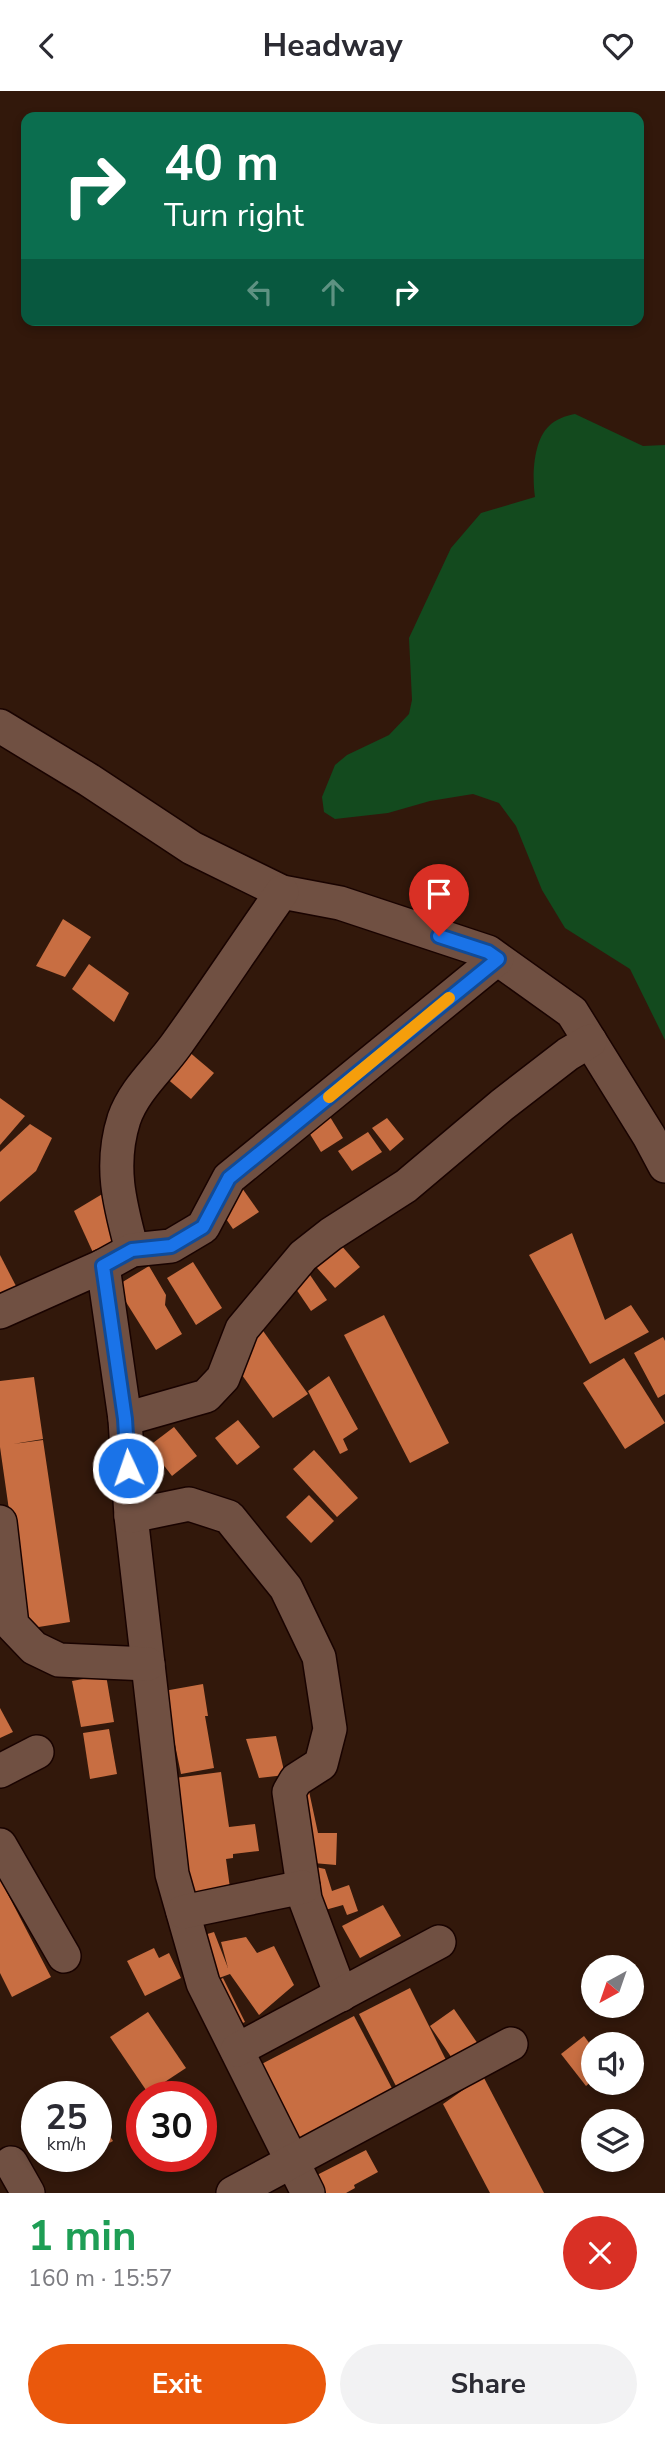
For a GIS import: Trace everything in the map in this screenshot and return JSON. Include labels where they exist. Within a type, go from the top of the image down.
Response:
[{"type":"street","points":[[0,726],[89,780],[192,848],[282,892],[340,903],[488,952],[572,1012],[590,1041],[659,1118],[665,1166]]},
{"type":"street","points":[[132,1250],[118,1198],[117,1159],[123,1122],[131,1101],[174,1047],[282,892]]},
{"type":"street","points":[[0,1313],[132,1250],[171,1246],[203,1227],[229,1178],[498,959]]},
{"type":"street","points":[[125,1419],[206,1396],[223,1378],[242,1329],[303,1256],[331,1234],[406,1186],[502,1105],[568,1054],[590,1041]]},
{"type":"street","points":[[103,1266],[125,1419],[131,1516],[172,1874],[204,1983],[307,2193]]},
{"type":"street","points":[[131,1516],[189,1504],[229,1517],[286,1588],[319,1657],[330,1729],[321,1764],[296,1780],[289,1792],[305,1899],[341,1994]]},
{"type":"street","points":[[0,1522],[12,1625],[34,1648],[59,1660],[148,1664]]},
{"type":"street","points":[[0,1771],[37,1752]]},
{"type":"street","points":[[0,1845],[64,1956]]},
{"type":"street","points":[[183,1912],[303,1887]]},
{"type":"street","points":[[237,2050],[439,1942]]},
{"type":"street","points":[[233,2193],[511,2044]]},
{"type":"street","points":[[11,2163],[28,2193]]},
{"type":"green space","points":[[575,414],[643,446],[665,445],[665,1040],[630,969],[565,928],[542,890],[516,826],[499,803],[473,794],[430,801],[388,813],[335,819],[324,812],[322,797],[335,765],[347,755],[389,735],[409,714],[412,700],[409,638],[451,548],[481,513],[535,497],[534,470],[540,441],[552,424]]},
{"type":"building","points":[[63,919],[91,937],[65,977],[36,966]]},
{"type":"building","points":[[89,964],[129,993],[114,1022],[72,989]]},
{"type":"building","points":[[188,1051],[214,1073],[191,1099],[165,1077]]},
{"type":"building","points":[[0,1098],[25,1116],[0,1145]]},
{"type":"building","points":[[327,1112],[343,1138],[321,1152],[305,1126]]},
{"type":"building","points":[[387,1118],[404,1139],[390,1151],[372,1128]]},
{"type":"building","points":[[30,1124],[52,1138],[36,1171],[0,1202],[0,1152]]},
{"type":"building","points":[[368,1132],[382,1152],[352,1171],[338,1151]]},
{"type":"building","points":[[242,1188],[259,1212],[233,1229],[222,1213]]},
{"type":"building","points":[[104,1193],[119,1244],[95,1257],[74,1211]]},
{"type":"building","points":[[572,1233],[605,1320],[631,1305],[649,1332],[590,1364],[529,1255]]},
{"type":"building","points":[[334,1237],[360,1267],[335,1288],[309,1259]]},
{"type":"building","points":[[0,1255],[16,1286],[0,1294]]},
{"type":"building","points":[[193,1262],[222,1308],[196,1325],[167,1278]]},
{"type":"building","points":[[149,1266],[166,1295],[165,1305],[182,1334],[156,1350],[116,1286]]},
{"type":"building","points":[[310,1275],[327,1300],[311,1311],[294,1286]]},
{"type":"building","points":[[384,1315],[449,1443],[410,1463],[344,1335]]},
{"type":"building","points":[[261,1328],[308,1394],[273,1418],[234,1364]]},
{"type":"building","points":[[663,1337],[665,1394],[658,1398],[634,1353]]},
{"type":"building","points":[[624,1358],[665,1423],[625,1449],[583,1383]]},
{"type":"building","points":[[329,1376],[358,1429],[343,1439],[348,1450],[340,1454],[308,1391]]},
{"type":"building","points":[[34,1377],[43,1439],[13,1444],[43,1440],[70,1622],[26,1629],[0,1447],[0,1381]]},
{"type":"building","points":[[238,1420],[260,1447],[237,1465],[215,1438]]},
{"type":"building","points":[[174,1427],[197,1456],[172,1476],[149,1446]]},
{"type":"building","points":[[314,1450],[358,1498],[337,1517],[293,1469]]},
{"type":"building","points":[[309,1495],[334,1521],[311,1543],[286,1517]]},
{"type":"building","points":[[106,1675],[114,1722],[81,1727],[72,1681]]},
{"type":"building","points":[[203,1684],[208,1716],[205,1716],[214,1768],[181,1774],[164,1691]]},
{"type":"building","points":[[0,1708],[13,1732],[0,1738]]},
{"type":"building","points":[[109,1729],[117,1774],[90,1779],[83,1733]]},
{"type":"building","points":[[276,1736],[285,1775],[259,1778],[246,1739]]},
{"type":"building","points":[[221,1772],[229,1827],[255,1824],[259,1851],[233,1854],[233,1858],[226,1859],[230,1888],[192,1893],[175,1778]]},
{"type":"building","points":[[307,1782],[318,1833],[337,1833],[336,1865],[302,1862],[296,1784]]},
{"type":"building","points":[[311,1866],[325,1869],[332,1891],[349,1885],[358,1911],[347,1915],[343,1905],[325,1910]]},
{"type":"building","points":[[0,1879],[51,1977],[12,1997],[0,1973]]},
{"type":"building","points":[[383,1905],[401,1936],[360,1958],[342,1926]]},
{"type":"building","points":[[214,1932],[228,1968],[221,1942],[246,1937],[257,1953],[274,1946],[294,1985],[259,2015],[230,1974],[208,1982],[194,1938]]},
{"type":"building","points":[[154,1948],[159,1958],[169,1953],[181,1978],[145,1996],[127,1961]]},
{"type":"building","points":[[223,1978],[245,2022],[231,2028],[209,1985]]},
{"type":"building","points":[[410,1988],[446,2060],[396,2086],[359,2014]]},
{"type":"building","points":[[454,2009],[478,2044],[454,2061],[430,2026]]},
{"type":"building","points":[[148,2012],[186,2068],[166,2081],[140,2081],[110,2037]]},
{"type":"building","points":[[354,2016],[394,2092],[292,2145],[252,2069]]},
{"type":"building","points":[[581,2038],[581,2080],[561,2054]]},
{"type":"building","points":[[483,2076],[544,2193],[490,2193],[443,2104]]},
{"type":"building","points":[[366,2150],[378,2172],[354,2185],[355,2188],[346,2193],[322,2193],[313,2177]]},
{"type":"slow traffic","points":[[329,1097],[449,998]]},
{"type":"route","points":[[128,1468],[125,1419],[103,1266],[132,1250],[171,1246],[203,1227],[229,1178],[498,959],[488,952],[439,936]]}]
